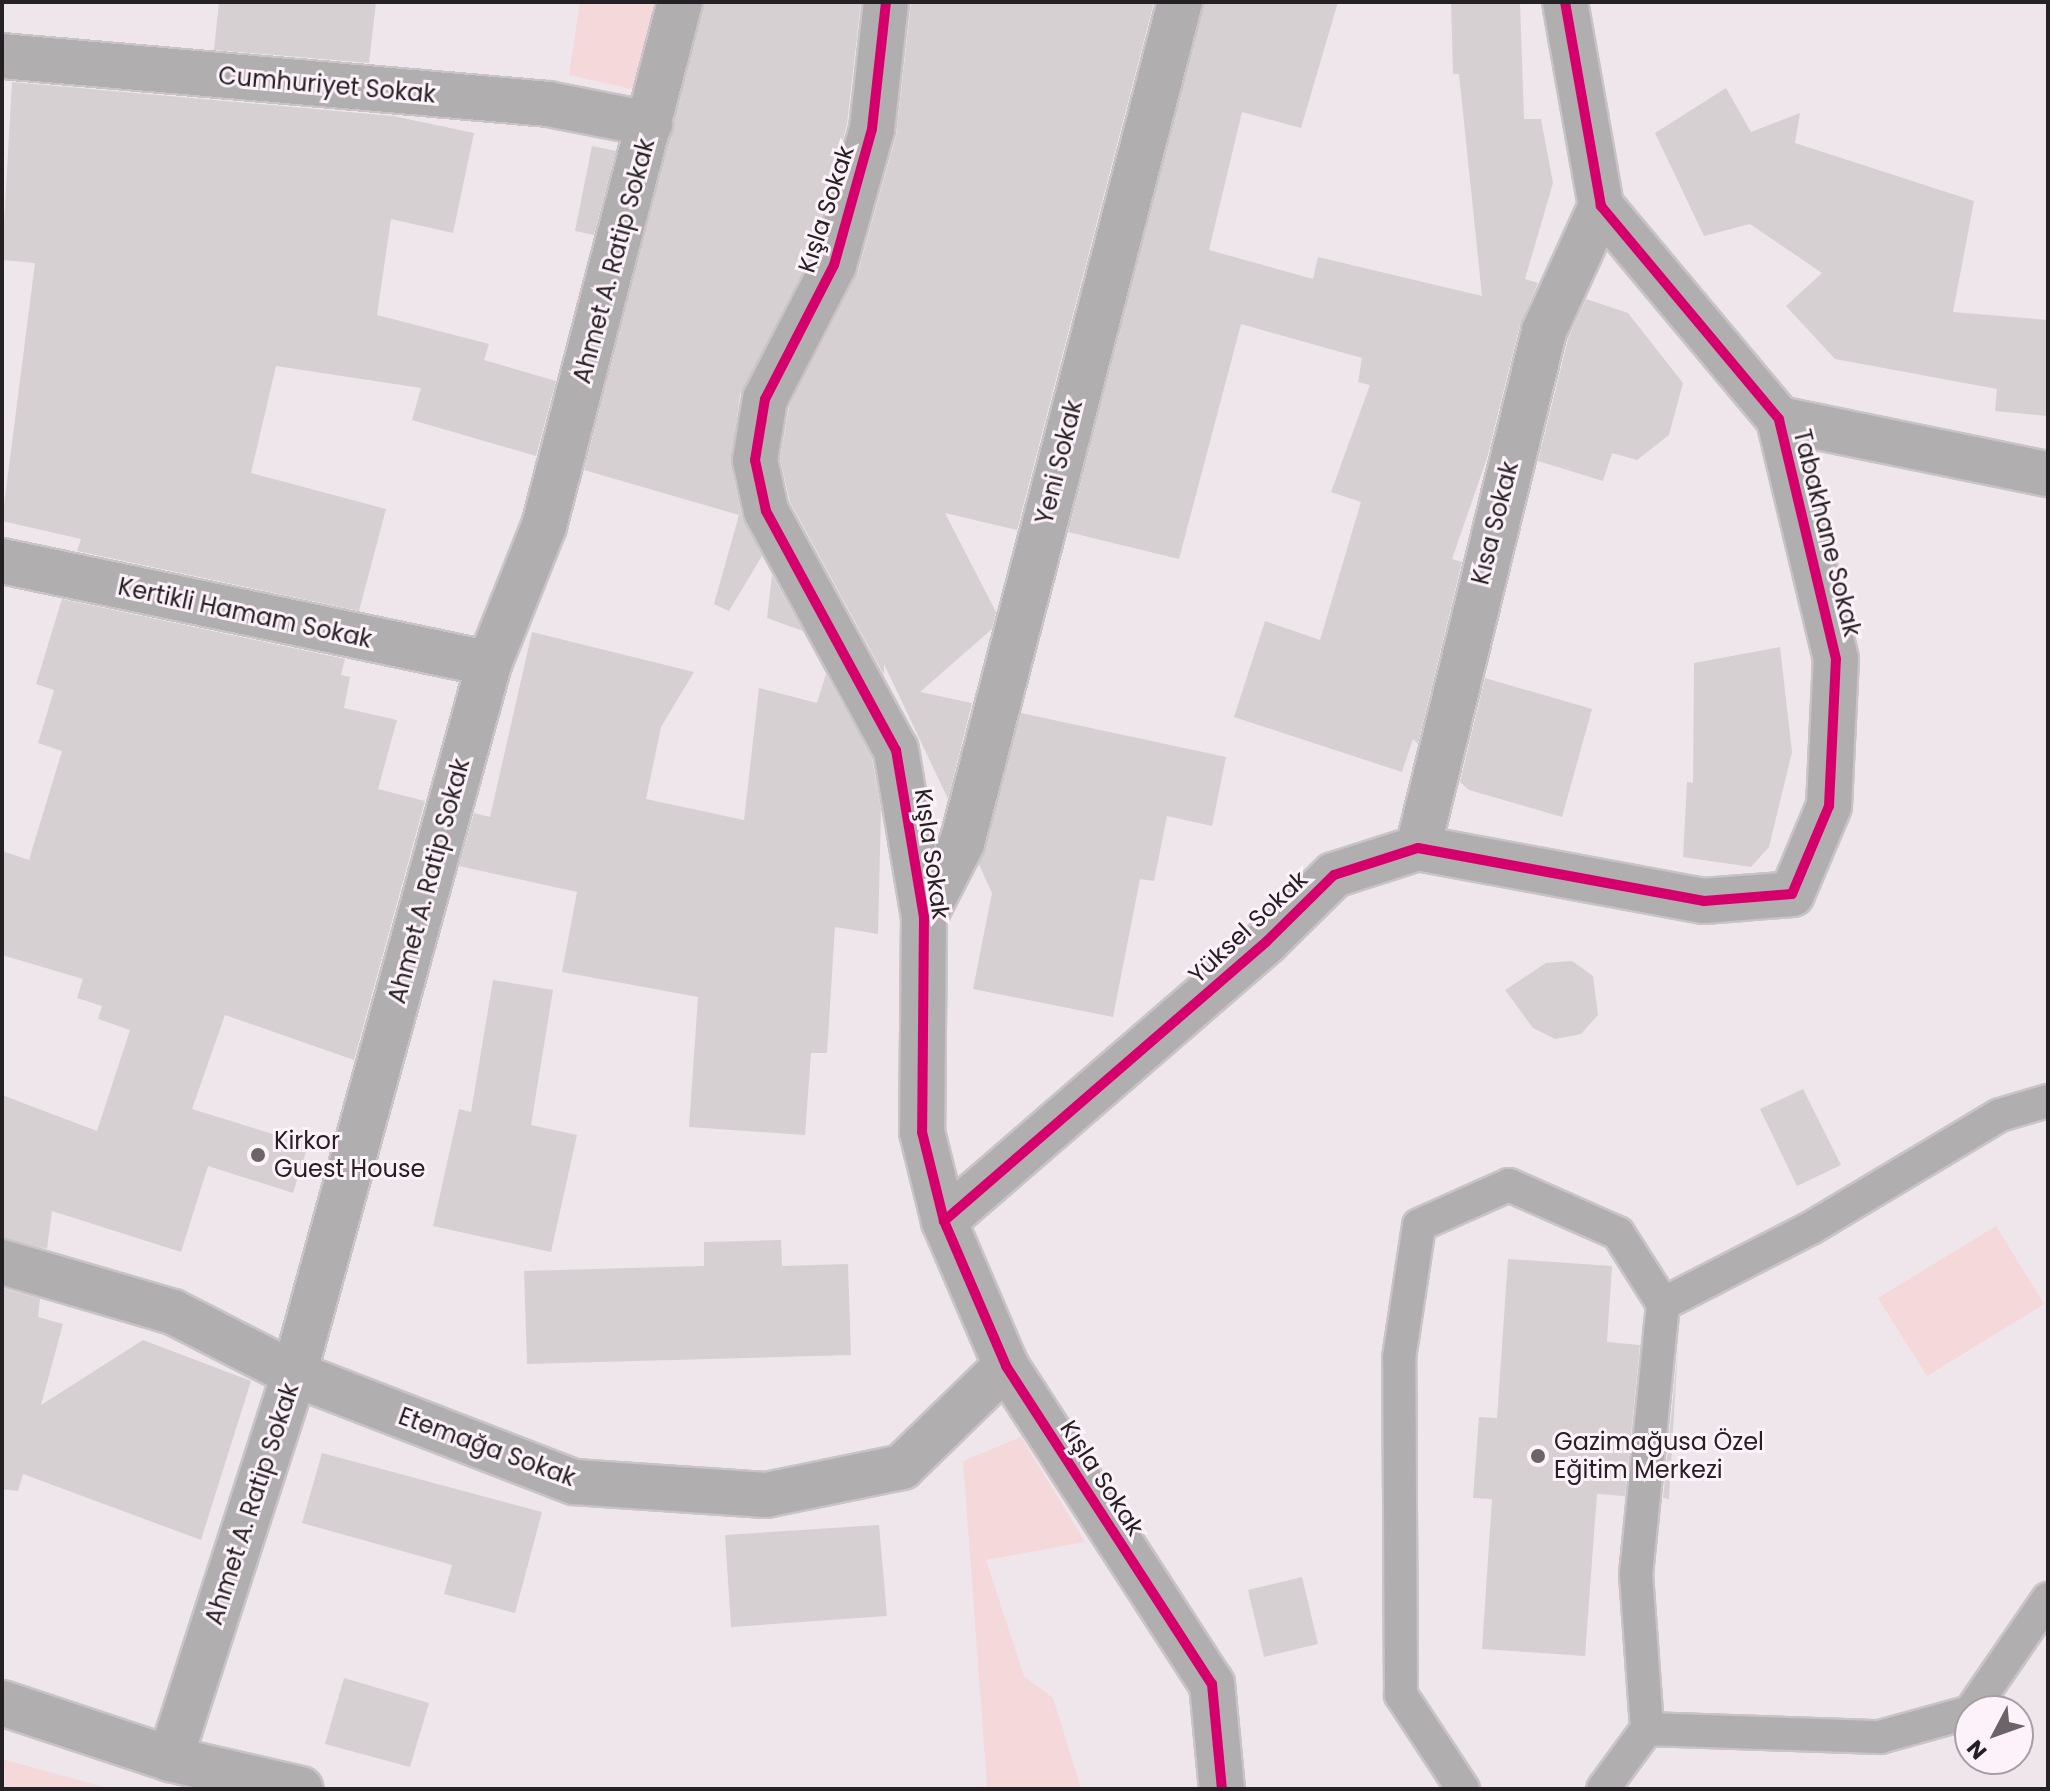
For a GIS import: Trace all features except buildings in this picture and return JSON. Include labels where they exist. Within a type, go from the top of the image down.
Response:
[{"type":"street","name":"Ahmet A. Ratip Sokak","points":[[170,1759],[294,1374],[489,664],[544,526],[680,2]]},
{"type":"street","name":"Kışla Sokak","points":[[886,2],[872,129],[834,265],[765,399],[755,460],[766,511],[896,750],[924,917],[922,1132],[944,1221],[1006,1366],[1212,1684],[1222,1789]]},
{"type":"street","name":"Yeni Sokak","points":[[924,917],[962,843],[1180,2]]},
{"type":"street","name":"Tabakhane Sokak","points":[[1565,2],[1601,206],[1779,419],[1836,659],[1829,806],[1792,894]]},
{"type":"street","name":"Cumhuriyet Sokak","points":[[2,56],[548,104],[650,124]]},
{"type":"street","name":"Kısa Sokak","points":[[1418,848],[1544,331],[1601,206]]},
{"type":"street","points":[[1779,419],[2048,474]]},
{"type":"street","name":"Kertikli Hamam Sokak","points":[[2,561],[489,664]]},
{"type":"street","name":"Yüksel Sokak","points":[[944,1221],[1267,941],[1334,875],[1418,848],[1704,901],[1792,894]]},
{"type":"street","name":"Etemağa Sokak","points":[[2,1262],[173,1312],[294,1374],[574,1482],[766,1495],[902,1467],[1006,1366]]},
{"type":"street","points":[[2,1703],[170,1759],[301,1789]]},
{"type":"lane","points":[[1663,1304],[1811,1228],[2000,1115],[2048,1101]]},
{"type":"lane","points":[[1463,1789],[1401,1695],[1399,1358],[1419,1225],[1509,1185],[1618,1233],[1663,1304],[1636,1574],[1647,1729],[1603,1789]]},
{"type":"lane","points":[[1982,1695],[2048,1599]]},
{"type":"lane","points":[[1647,1729],[1880,1737],[1954,1716]]},
{"type":"shaded area","points":[[580,2],[661,2],[640,91],[569,75]]},
{"type":"shaded area","points":[[1996,1226],[2044,1304],[1927,1376],[1878,1298]]},
{"type":"shaded area","points":[[1021,1437],[1085,1542],[986,1560],[1024,1676],[1053,1698],[1081,1789],[958,1789],[987,1786],[963,1461]]},
{"type":"shaded area","points":[[2,1759],[111,1789],[2,1789]]},
{"type":"cycle path","points":[[886,2],[872,129],[834,265],[765,399],[755,460],[766,511],[896,750],[924,917],[922,1132],[944,1221],[1006,1366],[1212,1684],[1222,1789]]},
{"type":"cycle path","points":[[944,1221],[1267,941],[1334,875],[1418,848],[1704,901],[1792,894],[1829,806],[1836,659],[1779,419],[1601,206],[1565,2]]},
{"type":"place","name":"Kirkor Guest House","points":[[258,1155]]},
{"type":"place","name":"Gazimağusa Özel Eğitim Merkezi","points":[[1538,1456]]}]
